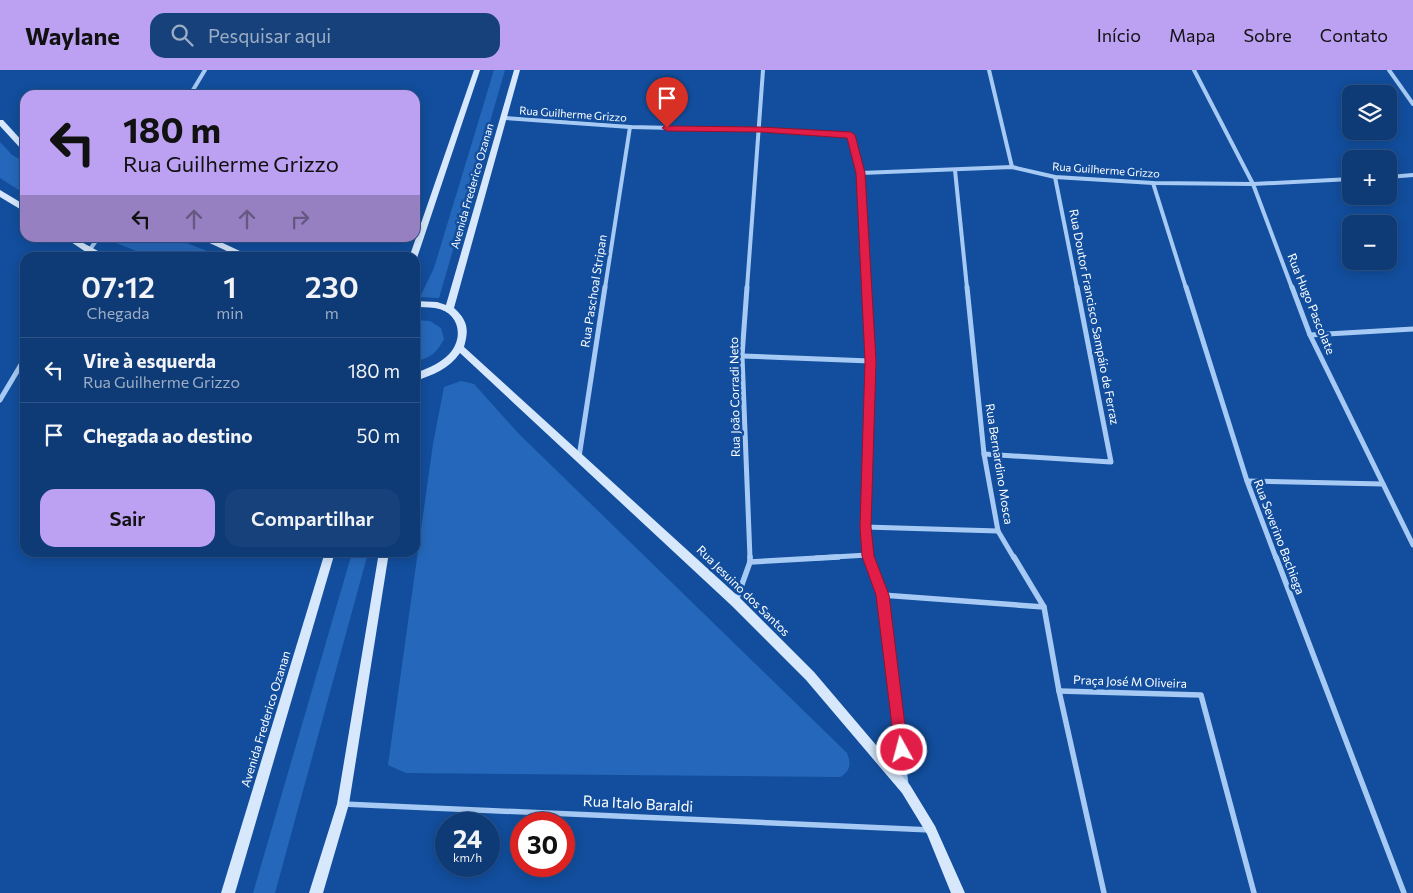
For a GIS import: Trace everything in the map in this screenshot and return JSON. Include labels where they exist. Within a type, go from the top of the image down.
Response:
[{"type":"street","points":[[193,90],[205,70]]},
{"type":"street","points":[[420,237],[477,70]]},
{"type":"street","name":"Avenida Frederico Ozanan","points":[[449,310],[518,70]]},
{"type":"street","name":"Rua João Corradi Neto","points":[[736,602],[750,562],[742,356],[763,70]]},
{"type":"street","points":[[989,70],[1012,167]]},
{"type":"street","name":"Rua Hugo Pascolate","points":[[1194,70],[1253,184],[1310,335],[1413,545]]},
{"type":"street","points":[[1389,70],[1413,104]]},
{"type":"street","name":"Rua Guilherme Grizzo","points":[[505,118],[630,128],[760,130],[851,135],[861,173],[1012,167],[1055,177],[1153,183],[1253,184],[1342,179]]},
{"type":"street","points":[[0,122],[20,143]]},
{"type":"street","name":"Rua Paschoal Stripan","points":[[579,457],[630,128]]},
{"type":"street","name":"Rua Bernardino Mosca","points":[[955,170],[984,454],[998,531],[1044,607],[1060,691],[1104,893]]},
{"type":"street","points":[[861,173],[870,361],[866,527],[868,556],[882,595],[906,789]]},
{"type":"street","points":[[1397,177],[1413,176]]},
{"type":"street","name":"Rua Doutor Francisco Sampáio de Ferraz","points":[[984,454],[1111,462],[1055,177]]},
{"type":"street","name":"Rua Severino Bachiega","points":[[1153,183],[1247,481],[1404,893]]},
{"type":"street","points":[[0,193],[20,206]]},
{"type":"street","points":[[74,242],[84,252]]},
{"type":"street","points":[[215,242],[238,252]]},
{"type":"street","points":[[420,304],[437,305],[449,310],[458,317],[463,326],[464,337],[453,359],[441,368],[420,376]]},
{"type":"street","points":[[1310,335],[1413,329]]},
{"type":"street","name":"Rua Jesuino dos Santos","points":[[460,348],[736,602],[810,676],[906,789],[931,830],[958,893]]},
{"type":"street","points":[[742,356],[870,361]]},
{"type":"street","points":[[0,400],[20,366]]},
{"type":"street","points":[[1247,481],[1383,484]]},
{"type":"street","points":[[866,527],[998,531]]},
{"type":"street","points":[[750,562],[868,556]]},
{"type":"street","name":"Avenida Frederico Ozanan","points":[[228,893],[329,557]]},
{"type":"street","points":[[316,893],[343,804],[383,557]]},
{"type":"street","points":[[882,595],[1044,607]]},
{"type":"street","name":"Praça José M Oliveira","points":[[1060,691],[1200,695],[1254,893]]},
{"type":"street","name":"Rua Italo Baraldi","points":[[343,804],[931,830]]},
{"type":"shaded area","points":[[494,70],[505,70],[439,298],[420,297],[434,268]]},
{"type":"shaded area","points":[[0,142],[12,155],[20,159],[20,191],[0,178]]},
{"type":"shaded area","points":[[184,242],[209,252],[139,252],[116,243]]},
{"type":"shaded area","points":[[420,320],[430,321],[441,328],[444,339],[439,348],[425,359],[420,360]]},
{"type":"shaded area","points":[[461,381],[474,384],[519,434],[847,753],[849,763],[846,772],[840,777],[406,773],[388,765],[417,557],[420,557],[420,537],[433,444],[444,387]]},
{"type":"shaded area","points":[[351,557],[367,557],[275,893],[253,893]]},
{"type":"route","points":[[667,128],[760,130],[851,135],[861,173],[870,361],[866,527],[868,556],[882,595],[902,750]]}]
